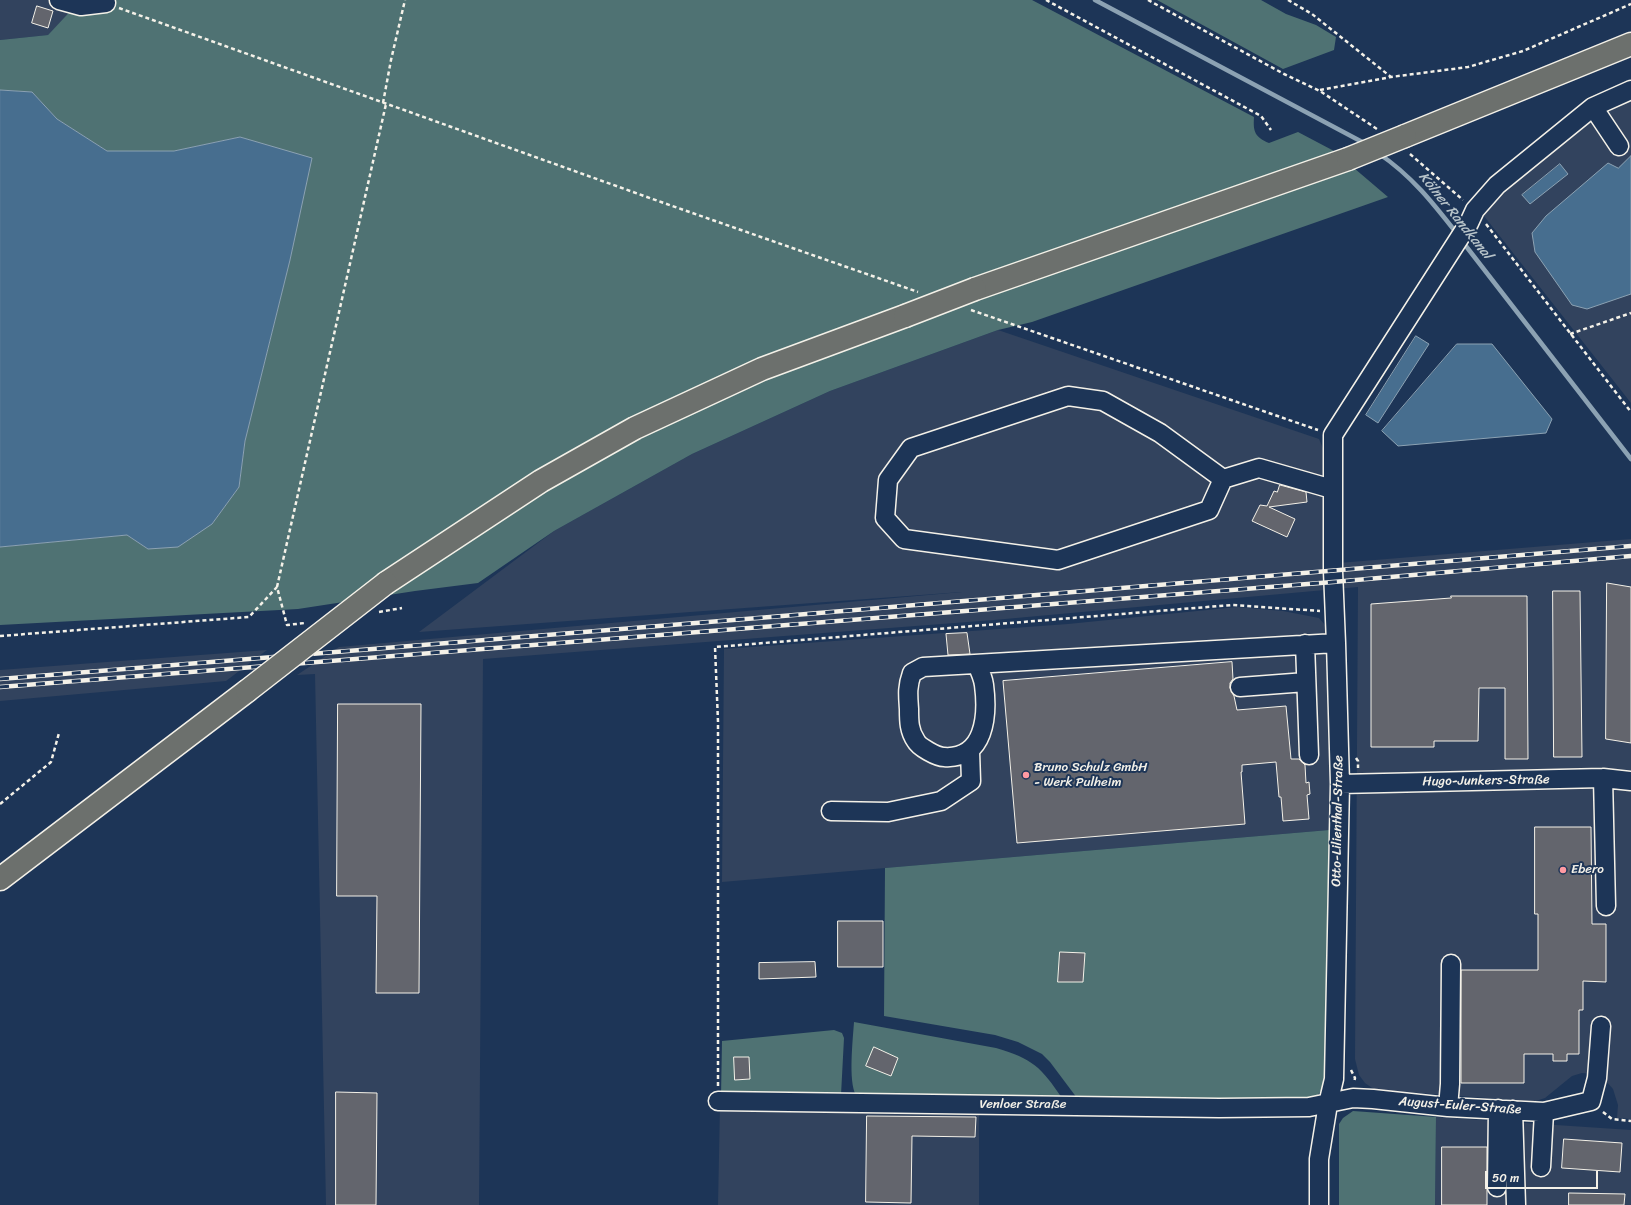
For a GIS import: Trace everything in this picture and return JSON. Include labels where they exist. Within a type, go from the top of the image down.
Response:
[{"type":"main road","points":[[0,879],[386,583],[541,481],[635,428],[762,369],[975,289],[1348,159],[1631,44]]},
{"type":"street","points":[[59,0],[81,6],[106,3]]},
{"type":"street","points":[[1333,435],[1472,217],[1497,185],[1593,107],[1631,90]]},
{"type":"street","points":[[1593,107],[1619,146]]},
{"type":"street","points":[[1068,396],[1103,401],[1160,433],[1223,478],[1209,510],[1058,560],[904,539],[885,518],[888,480],[911,448],[1068,396]]},
{"type":"street","name":"Otto-Lilienthal-Straße","points":[[1319,1205],[1319,1159],[1328,1104],[1334,1079],[1340,784],[1333,571],[1333,435]]},
{"type":"street","points":[[1223,478],[1259,468],[1332,489]]},
{"type":"street","points":[[977,665],[984,683],[986,717],[980,738],[970,751],[956,758],[938,757],[916,743],[910,727],[908,685],[912,673],[923,667],[1336,643]]},
{"type":"street","points":[[1305,644],[1310,755]]},
{"type":"street","points":[[1240,687],[1306,682]]},
{"type":"street","points":[[831,811],[888,812],[941,801],[971,781],[970,751]]},
{"type":"street","points":[[1603,778],[1606,906]]},
{"type":"street","name":"Hugo-Junkers-Straße","points":[[1340,784],[1603,778],[1631,781]]},
{"type":"street","points":[[1448,1107],[1450,1084],[1451,964]]},
{"type":"street","points":[[1591,1101],[1597,1078],[1601,1026]]},
{"type":"street","name":"August-Euler-Straße","points":[[1328,1104],[1353,1098],[1374,1098],[1448,1107],[1544,1112],[1591,1101]]},
{"type":"street","name":"Venloer Straße","points":[[718,1101],[1219,1108],[1309,1107],[1328,1104]]},
{"type":"street","points":[[1497,1186],[1506,1110]]},
{"type":"street","points":[[1506,1110],[1516,1205]]},
{"type":"street","points":[[1541,1167],[1544,1112]]},
{"type":"path","points":[[310,622],[287,625],[277,586],[384,103],[391,60],[405,0]]},
{"type":"path","points":[[1046,0],[1261,116],[1271,130]]},
{"type":"path","points":[[1148,0],[1284,74],[1320,90],[1377,129]]},
{"type":"path","points":[[1288,0],[1312,14],[1391,77]]},
{"type":"path","points":[[106,3],[661,202],[924,294]]},
{"type":"path","points":[[1320,90],[1391,77],[1468,67],[1523,51],[1631,4]]},
{"type":"path","points":[[1412,156],[1472,217],[1570,334],[1631,412]]},
{"type":"path","points":[[969,310],[1333,435]]},
{"type":"path","points":[[1570,334],[1631,313]]},
{"type":"path","points":[[0,636],[249,617],[277,586]]},
{"type":"path","points":[[371,613],[402,608]]},
{"type":"path","points":[[0,804],[51,762],[59,733]]},
{"type":"path","points":[[1591,1101],[1612,1120],[1631,1121]]},
{"type":"shaded area","points":[[0,0],[73,0],[80,2],[48,35],[0,40]]},
{"type":"shaded area","points":[[1631,83],[1631,403],[1484,216],[1502,189]]},
{"type":"shaded area","points":[[0,90],[32,92],[57,119],[107,151],[174,151],[240,137],[312,158],[290,260],[245,441],[239,487],[212,524],[178,547],[148,549],[127,535],[0,547]]},
{"type":"shaded area","points":[[1631,156],[1631,294],[1587,309],[1572,305],[1535,252],[1532,233],[1546,216],[1608,163],[1618,168]]},
{"type":"shaded area","points":[[1560,164],[1568,174],[1530,204],[1522,195]]},
{"type":"shaded area","points":[[998,330],[1319,439],[1328,460],[1326,564],[1631,539],[1631,1119],[1617,1118],[1618,1105],[1613,1089],[1605,1080],[1593,1074],[1582,1073],[1572,1076],[1545,1098],[1533,1102],[1375,1090],[1365,1083],[1359,1075],[1355,1059],[1358,587],[994,620],[483,659],[479,1205],[326,1205],[315,674],[297,675],[339,647],[962,592],[419,632],[554,531],[692,454],[830,391]]},
{"type":"shaded area","points":[[1416,336],[1429,344],[1378,423],[1366,415]]},
{"type":"shaded area","points":[[1457,344],[1492,344],[1552,419],[1546,433],[1398,446],[1382,431]]},
{"type":"shaded area","name":"Bruno Schulz GmbH - Werk Pulheim","points":[[1237,607],[1283,611],[1319,618],[1325,625],[1330,721],[1329,830],[722,882],[724,649],[1068,624]]},
{"type":"shaded area","points":[[267,650],[226,681],[0,701],[0,670]]},
{"type":"shaded area","points":[[720,1105],[979,1110],[979,1205],[718,1205]]},
{"type":"shaded area","points":[[1436,1117],[1631,1130],[1631,1205],[1435,1205]]},
{"type":"green space","points":[[74,0],[1032,0],[1254,117],[1254,127],[1256,133],[1264,141],[1269,143],[1298,132],[1334,151],[1388,197],[1032,322],[998,330],[830,391],[692,454],[554,531],[478,583],[298,609],[0,625],[0,547],[127,535],[148,549],[212,524],[239,487],[245,441],[290,260],[311,159],[240,137],[174,151],[107,151],[57,119],[32,92],[0,90],[0,40],[48,35],[79,2]]},
{"type":"green space","points":[[1157,0],[1261,0],[1286,14],[1316,25],[1336,37],[1334,50],[1283,69]]},
{"type":"green space","points":[[1329,830],[1328,1066],[1322,1090],[1315,1098],[1077,1098],[1050,1062],[1042,1054],[1018,1042],[995,1035],[884,1016],[885,868]]},
{"type":"green space","points":[[854,1022],[996,1048],[1009,1052],[1028,1060],[1042,1071],[1062,1098],[856,1095],[852,1080]]},
{"type":"green space","points":[[834,1030],[842,1033],[844,1038],[841,1095],[721,1096],[722,1041]]},
{"type":"green space","points":[[1353,1111],[1436,1117],[1435,1205],[1339,1205],[1339,1124],[1343,1118]]},
{"type":"building","points":[[37,6],[53,11],[48,28],[32,23]]},
{"type":"building","points":[[1280,485],[1306,492],[1307,502],[1269,507],[1295,519],[1287,537],[1252,521],[1260,505],[1267,506],[1274,491],[1277,492]]},
{"type":"building","points":[[1607,583],[1631,587],[1631,743],[1606,739]]},
{"type":"building","points":[[1553,591],[1580,591],[1582,757],[1554,757]]},
{"type":"building","points":[[1451,596],[1527,596],[1528,759],[1505,759],[1505,688],[1479,688],[1478,741],[1434,741],[1434,747],[1371,747],[1371,604],[1451,598]]},
{"type":"building","points":[[967,633],[970,654],[948,655],[946,634]]},
{"type":"building","points":[[1232,662],[1233,679],[1230,683],[1230,688],[1234,696],[1237,710],[1286,706],[1291,759],[1299,759],[1305,765],[1306,783],[1309,782],[1310,794],[1307,795],[1309,819],[1283,821],[1276,762],[1242,765],[1241,772],[1245,824],[1017,843],[1003,681]]},
{"type":"building","points":[[338,704],[421,704],[419,993],[376,993],[377,896],[337,896]]},
{"type":"building","points":[[1535,827],[1591,827],[1592,924],[1606,924],[1606,982],[1583,981],[1583,1010],[1579,1010],[1579,1054],[1567,1054],[1567,1061],[1553,1061],[1553,1054],[1524,1054],[1524,1083],[1461,1083],[1461,970],[1538,970],[1538,914],[1535,914]]},
{"type":"building","points":[[838,921],[883,921],[883,967],[838,967]]},
{"type":"building","points":[[1060,952],[1085,953],[1083,982],[1058,982]]},
{"type":"building","points":[[815,962],[816,977],[759,979],[759,963]]},
{"type":"building","points":[[874,1047],[898,1058],[891,1076],[866,1066]]},
{"type":"building","points":[[734,1057],[749,1057],[750,1079],[735,1080]]},
{"type":"building","points":[[336,1092],[377,1093],[376,1205],[336,1205]]},
{"type":"building","points":[[867,1116],[976,1117],[975,1137],[912,1136],[911,1203],[866,1202]]},
{"type":"building","points":[[1564,1139],[1622,1143],[1620,1172],[1562,1168]]},
{"type":"building","points":[[1442,1147],[1487,1147],[1487,1205],[1442,1205]]},
{"type":"building","points":[[1569,1193],[1625,1194],[1624,1205],[1569,1205]]},
{"type":"waterway","name":"Kölner Randkanal","points":[[1095,0],[1366,144]]},
{"type":"waterway","name":"Kölner Randkanal","points":[[1378,153],[1412,181],[1431,201],[1458,235]]},
{"type":"waterway","name":"Kölner Randkanal","points":[[1462,241],[1631,459]]},
{"type":"railway","points":[[0,679],[1631,546]]},
{"type":"railway","points":[[0,687],[1333,582],[1631,556]]},
{"type":"place","name":"Bruno Schulz GmbH - Werk Pulheim","points":[[1026,775]]},
{"type":"place","name":"Ebero","points":[[1563,870]]}]
